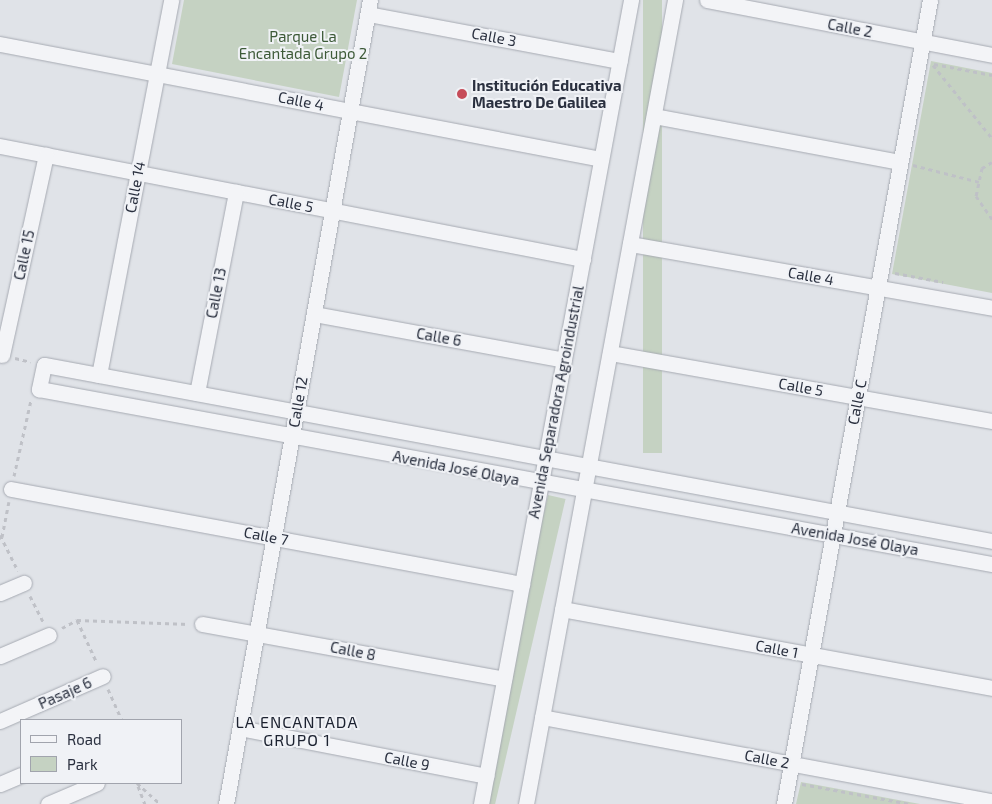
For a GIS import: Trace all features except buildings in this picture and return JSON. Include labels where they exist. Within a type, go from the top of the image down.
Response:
[{"type":"street","name":"Calle 14","points":[[99,374],[171,0]]},
{"type":"street","name":"Avenida Separadora Agroindustrial","points":[[481,804],[631,0]]},
{"type":"street","points":[[526,804],[675,0]]},
{"type":"street","name":"Calle 2","points":[[708,0],[992,55]]},
{"type":"street","name":"Calle C","points":[[784,804],[878,288],[907,164],[922,42],[930,0]]},
{"type":"street","name":"Calle 3","points":[[369,7],[620,61]]},
{"type":"street","name":"Calle 12","points":[[226,804],[369,7]]},
{"type":"street","name":"Calle 4","points":[[0,44],[601,159]]},
{"type":"street","points":[[654,116],[907,164]]},
{"type":"street","name":"Calle 5","points":[[0,146],[332,212],[583,259]]},
{"type":"street","name":"Calle 15","points":[[2,355],[46,155]]},
{"type":"street","name":"Calle 13","points":[[197,393],[236,192]]},
{"type":"street","name":"Calle 4","points":[[630,244],[992,308]]},
{"type":"street","name":"Calle 6","points":[[314,314],[564,360]]},
{"type":"street","name":"Calle 5","points":[[610,353],[992,421]]},
{"type":"street","name":"Avenida José Olaya","points":[[992,541],[589,466],[546,456],[44,365],[39,389],[541,484],[584,490],[992,564]]},
{"type":"street","name":"Calle 7","points":[[11,489],[522,584]]},
{"type":"street","points":[[0,593],[24,583]]},
{"type":"street","name":"Calle 1","points":[[562,609],[992,688]]},
{"type":"street","name":"Calle 8","points":[[202,624],[504,679]]},
{"type":"street","points":[[0,656],[50,635]]},
{"type":"street","name":"Pasaje 6","points":[[0,721],[103,676]]},
{"type":"street","name":"Calle 2","points":[[542,717],[992,801]]},
{"type":"street","name":"Calle 9","points":[[240,728],[486,776]]},
{"type":"street","points":[[0,784],[20,775]]},
{"type":"street","points":[[48,804],[94,784]]},
{"type":"path","points":[[922,42],[933,64],[992,138]]},
{"type":"path","points":[[931,73],[933,64]]},
{"type":"path","points":[[933,64],[992,75]]},
{"type":"path","points":[[907,164],[916,156]]},
{"type":"path","points":[[992,162],[982,168],[976,196],[992,219]]},
{"type":"path","points":[[907,164],[912,175]]},
{"type":"path","points":[[907,164],[979,182]]},
{"type":"path","points":[[896,263],[894,273],[953,284]]},
{"type":"path","points":[[2,355],[44,365]]},
{"type":"path","points":[[2,538],[28,404]]},
{"type":"path","points":[[77,620],[202,624]]},
{"type":"path","points":[[137,784],[145,804]]},
{"type":"path","points":[[138,784],[160,804]]},
{"type":"path","points":[[801,790],[802,784],[910,804]]},
{"type":"green space","name":"Parque La Encantada Grupo 2","points":[[184,0],[357,0],[339,97],[172,64]]},
{"type":"green space","points":[[643,0],[662,0],[662,453],[643,453]]},
{"type":"green space","points":[[931,61],[992,73],[992,293],[892,274]]},
{"type":"green space","points":[[548,495],[566,499],[495,804],[477,801]]},
{"type":"green space","points":[[801,782],[920,804],[796,804]]},
{"type":"place","name":"Institución Educativa Maestro De Galilea","points":[[462,94]]},
{"type":"district","name":"LA ENCANTADA GRUPO 1","points":[[297,731]]}]
